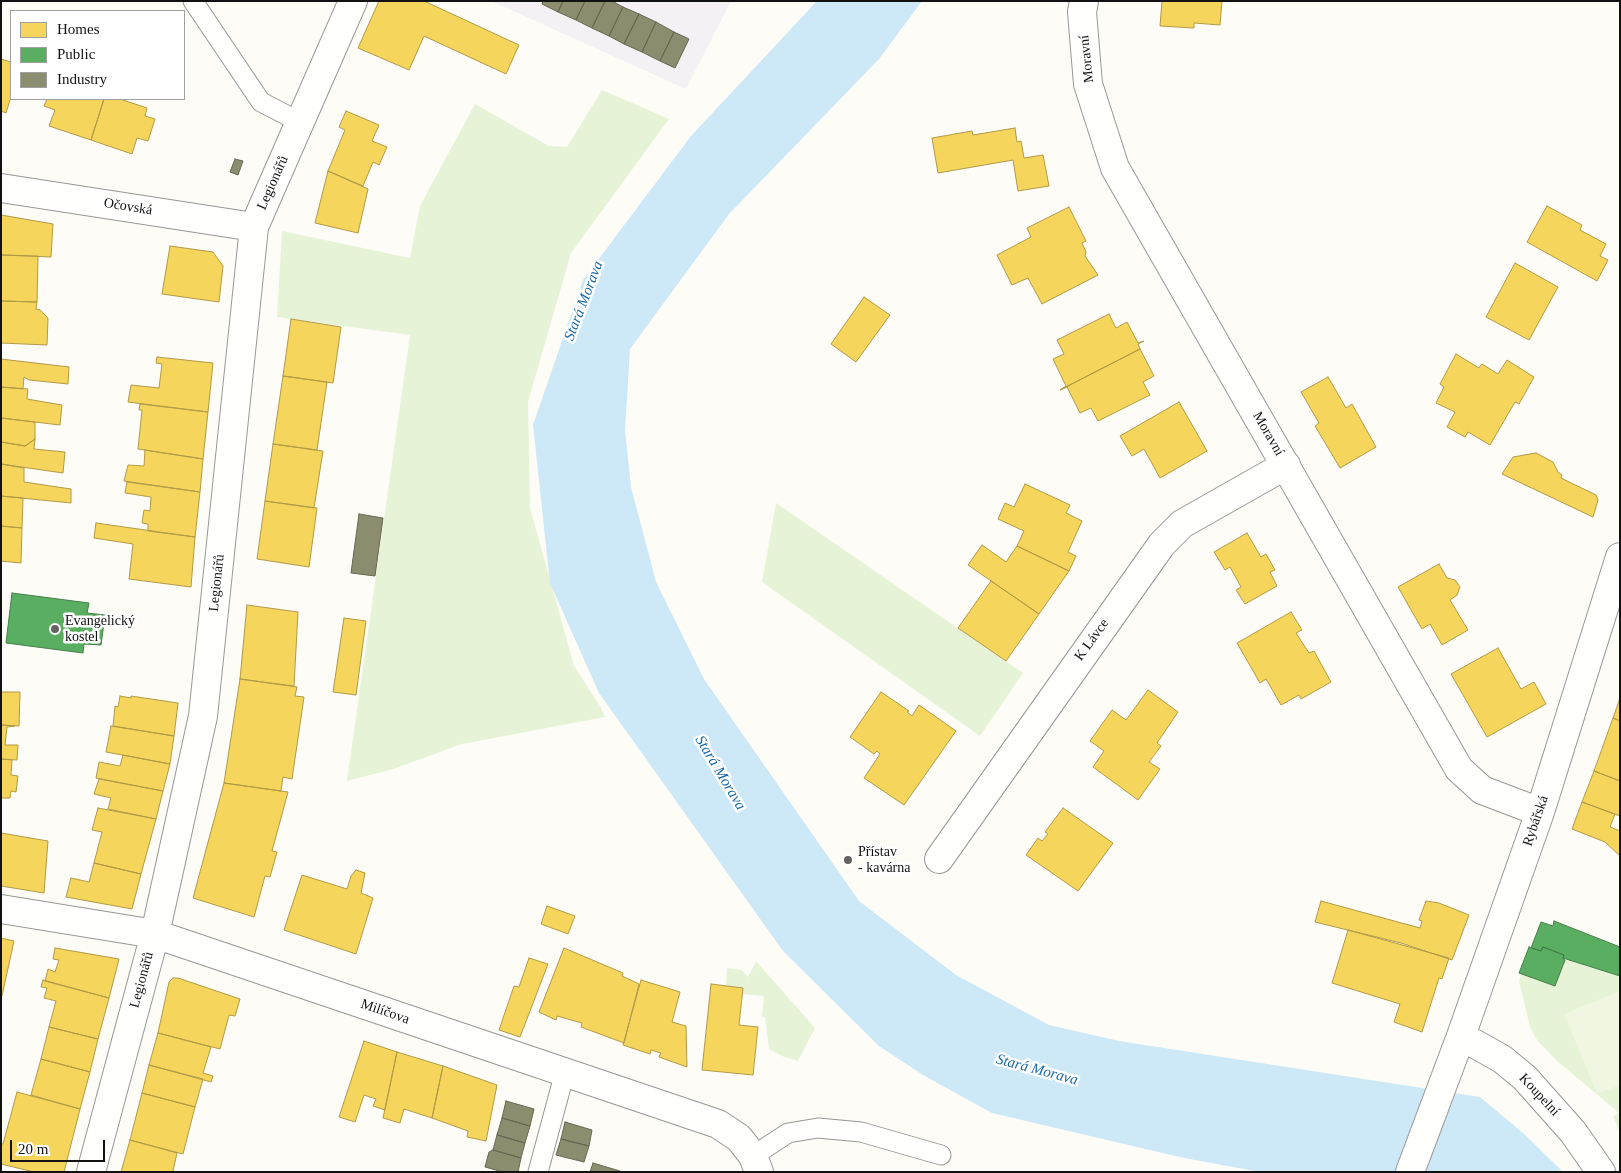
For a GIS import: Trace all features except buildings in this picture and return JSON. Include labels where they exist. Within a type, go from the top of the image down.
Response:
[{"type":"street","name":"Legionářů","points":[[91,1172],[155,934],[203,716],[254,227],[352,1]]},
{"type":"street","name":"Moravní","points":[[1084,1],[1082,12],[1088,84],[1115,168],[1459,769],[1482,790],[1540,812]]},
{"type":"street","name":"Očovská","points":[[1,188],[254,227]]},
{"type":"street","name":"K Lávce","points":[[939,859],[1162,544],[1182,524],[1286,465]]},
{"type":"street","name":"Rybářská","points":[[1410,1172],[1461,1036],[1540,812],[1620,557]]},
{"type":"street","name":"Milíčova","points":[[1,909],[155,934],[718,1124],[739,1138],[756,1164]]},
{"type":"street","name":"Koupelní","points":[[1461,1036],[1502,1059],[1525,1078],[1573,1132],[1601,1172]]},
{"type":"lane","points":[[193,1],[261,102],[300,122]]},
{"type":"lane","points":[[538,1172],[564,1072]]},
{"type":"lane","points":[[756,1164],[788,1133],[818,1128],[861,1132],[940,1155]]},
{"type":"shaded area","points":[[491,1],[731,1],[686,89]]},
{"type":"green space","points":[[602,90],[669,119],[571,253],[528,402],[530,508],[574,666],[605,717],[462,744],[393,769],[347,781],[410,335],[277,317],[282,231],[410,258],[420,206],[475,104],[549,146],[567,147]]},
{"type":"green space","points":[[776,503],[1023,673],[980,736],[762,582]]},
{"type":"green space","points":[[1531,948],[1620,976],[1620,1134],[1613,1116],[1619,1113],[1556,1060],[1537,1040],[1530,1027],[1519,981]]},
{"type":"green space","points":[[756,961],[815,1028],[798,1061],[769,1049],[765,1017],[762,1017],[764,996],[742,994],[742,988],[726,986],[727,968],[742,970],[748,977]]},
{"type":"green space","points":[[1620,991],[1620,1085],[1597,1094],[1564,1014]]},
{"type":"water","name":"Stará Morava","points":[[817,1],[922,1],[879,59],[729,214],[630,349],[625,431],[631,487],[656,582],[704,679],[859,901],[956,975],[1049,1025],[1119,1041],[1480,1097],[1523,1133],[1563,1172],[1260,1172],[1184,1158],[992,1113],[923,1075],[879,1046],[783,951],[599,693],[550,583],[533,425],[583,280],[691,136]]},
{"type":"place","name":"Evangelický kostel","points":[[55,629]]},
{"type":"place","name":"Přístav - kavárna","points":[[848,860]]}]
